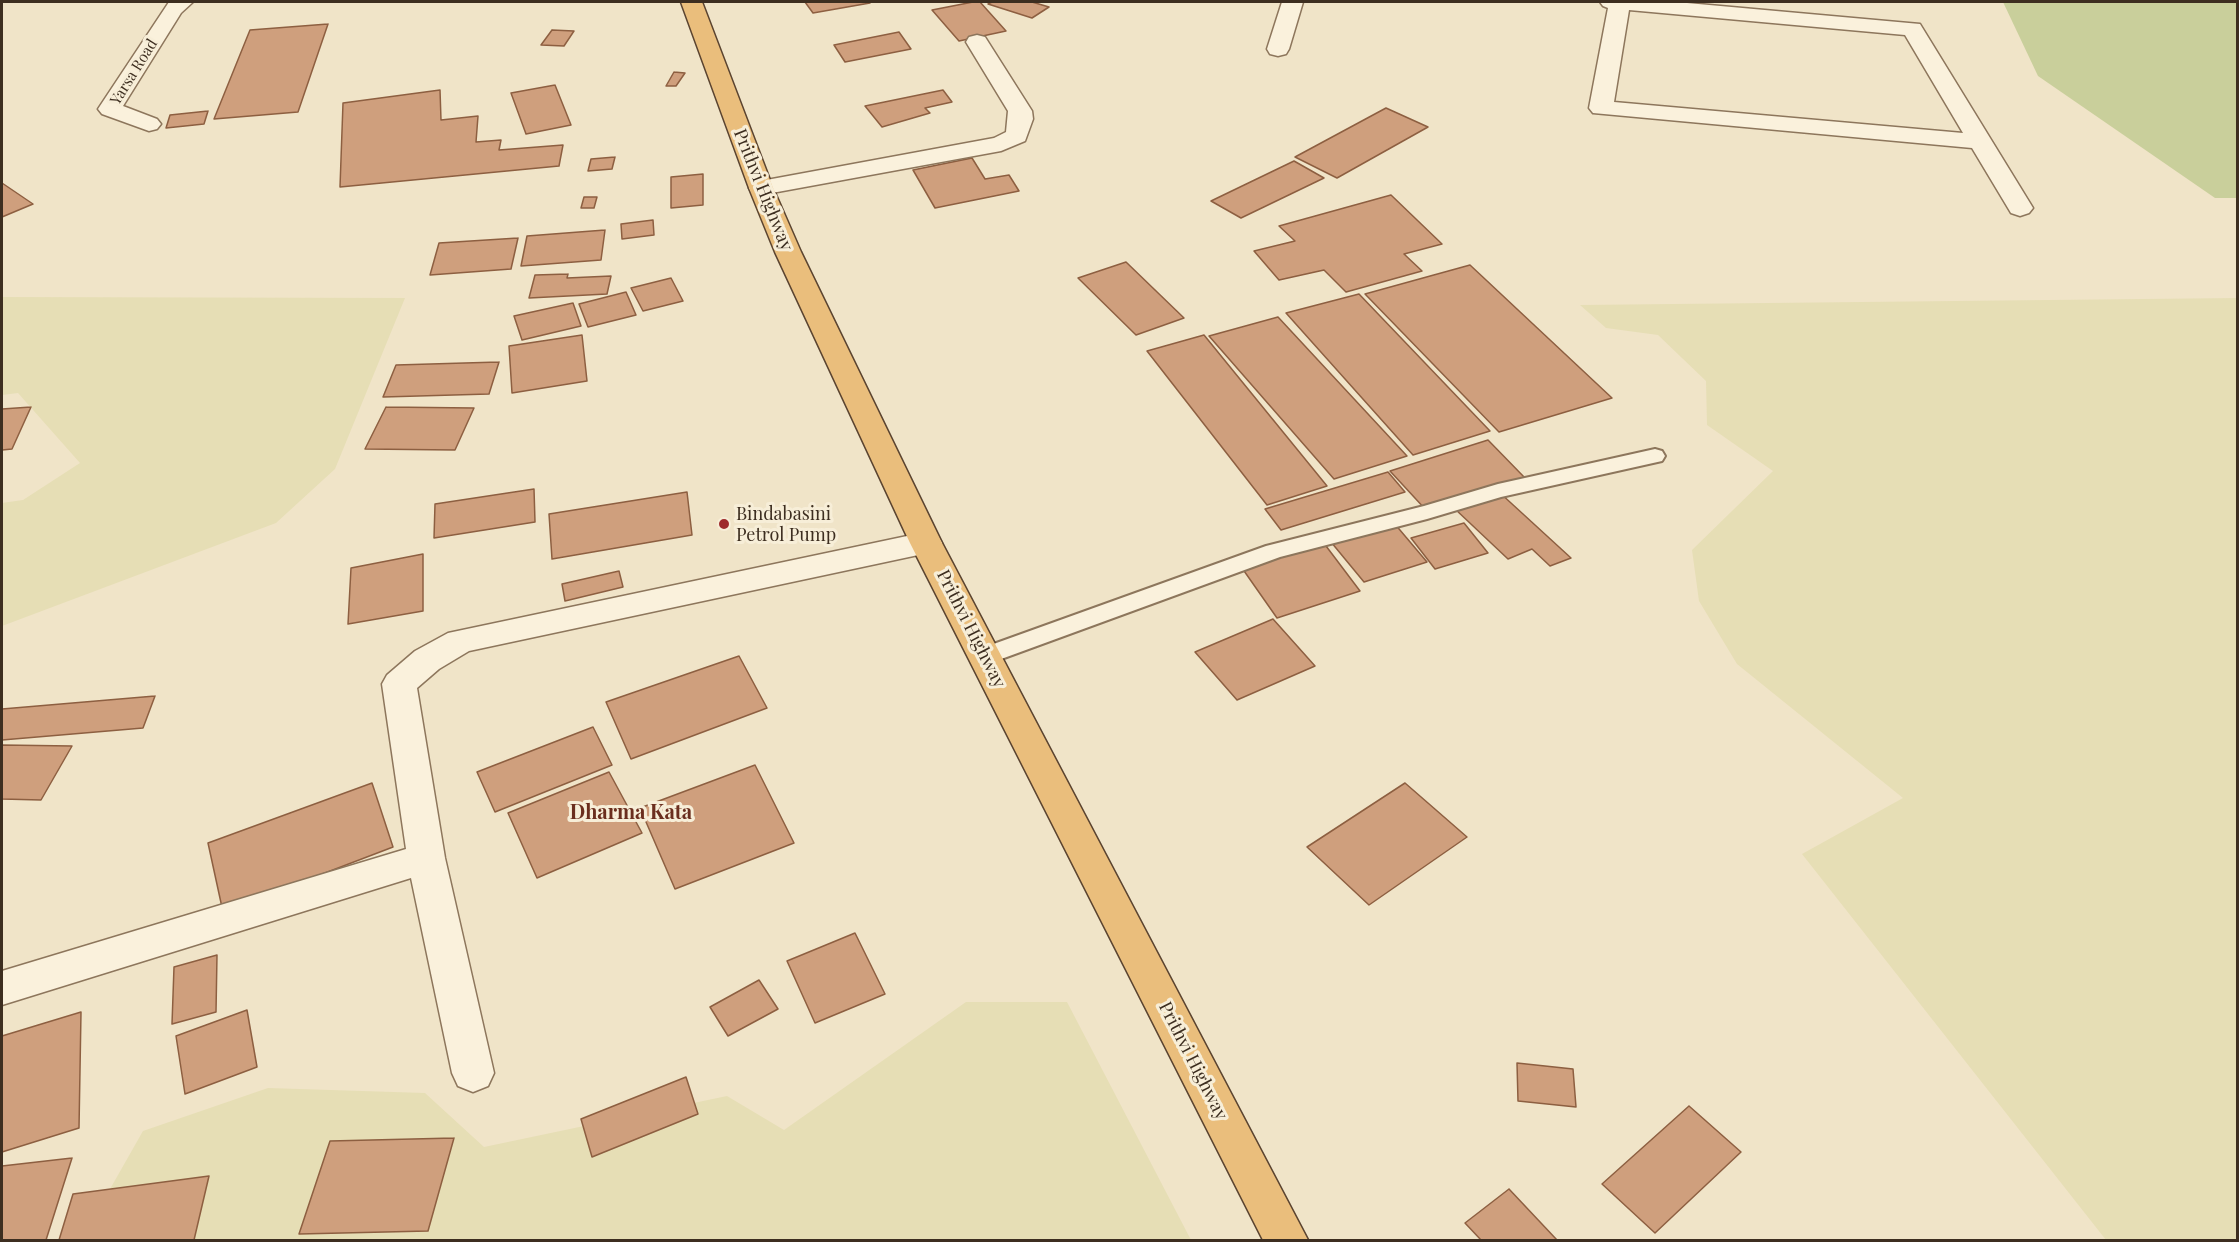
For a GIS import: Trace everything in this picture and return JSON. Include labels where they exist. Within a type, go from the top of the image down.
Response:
[{"type":"highway","name":"Prithvi Highway","points":[[691,2],[761,188],[788,252],[927,543],[1286,1240]]},
{"type":"street","name":"Yarsa Road","points":[[149,124],[110,109],[173,9],[182,2]]},
{"type":"street","points":[[1278,50],[1292,2]]},
{"type":"street","points":[[1980,142],[1601,108],[1615,2],[1912,29],[2020,208]]},
{"type":"street","points":[[1852,2],[1860,24]]},
{"type":"street","points":[[761,188],[1001,144],[1017,136],[1021,119],[1020,111],[977,42]]},
{"type":"street","points":[[473,1073],[426,858],[399,684],[427,660],[460,641],[927,543]]},
{"type":"street","points":[[2,988],[426,858]]},
{"type":"lane","points":[[985,656],[1274,551],[1427,512],[1498,491],[1654,456]]},
{"type":"shaded area","points":[[2,297],[405,298],[335,469],[276,523],[2,626],[2,503],[23,500],[80,463],[18,393],[2,395]]},
{"type":"shaded area","points":[[2237,298],[2237,1240],[2106,1240],[1802,854],[1903,798],[1737,664],[1699,601],[1692,550],[1773,471],[1707,425],[1706,381],[1658,335],[1606,328],[1580,305]]},
{"type":"shaded area","points":[[966,1002],[1067,1002],[1191,1240],[81,1240],[143,1131],[268,1088],[425,1093],[484,1147],[727,1096],[784,1130]]},
{"type":"green space","points":[[2003,2],[2237,2],[2237,198],[2215,198],[2038,76]]},
{"type":"building","points":[[805,2],[869,2],[870,3],[813,13]]},
{"type":"building","points":[[980,2],[1006,31],[959,41],[932,10]]},
{"type":"building","points":[[992,2],[1032,2],[1049,7],[1032,18],[988,4]]},
{"type":"building","points":[[328,24],[298,112],[214,119],[250,30]]},
{"type":"building","points":[[552,30],[574,31],[564,46],[541,45]]},
{"type":"building","points":[[899,32],[911,49],[845,62],[834,45]]},
{"type":"building","points":[[674,72],[685,73],[676,86],[666,86]]},
{"type":"building","points":[[555,85],[571,125],[526,134],[511,93]]},
{"type":"building","points":[[440,90],[441,120],[478,116],[476,142],[501,140],[499,150],[563,145],[559,166],[340,187],[343,103]]},
{"type":"building","points":[[943,90],[952,102],[925,108],[930,113],[882,127],[865,106]]},
{"type":"building","points":[[1386,108],[1428,127],[1337,178],[1295,157]]},
{"type":"building","points":[[208,111],[204,124],[166,128],[170,115]]},
{"type":"building","points":[[615,157],[612,169],[588,171],[591,159]]},
{"type":"building","points":[[972,158],[985,179],[1009,175],[1019,191],[935,208],[913,170]]},
{"type":"building","points":[[1294,161],[1324,178],[1241,218],[1211,201]]},
{"type":"building","points":[[703,174],[703,205],[671,208],[671,177]]},
{"type":"building","points":[[2,183],[33,204],[2,217]]},
{"type":"building","points":[[1391,195],[1442,244],[1404,254],[1422,271],[1346,292],[1324,270],[1279,280],[1254,251],[1295,241],[1279,226]]},
{"type":"building","points":[[584,197],[597,197],[594,208],[581,208]]},
{"type":"building","points":[[653,220],[654,235],[622,239],[621,224]]},
{"type":"building","points":[[605,230],[601,260],[521,266],[527,236]]},
{"type":"building","points":[[518,238],[511,269],[430,275],[439,243]]},
{"type":"building","points":[[1126,262],[1184,318],[1136,335],[1078,278]]},
{"type":"building","points":[[1470,265],[1612,398],[1499,432],[1365,294]]},
{"type":"building","points":[[568,274],[567,278],[611,276],[607,294],[529,298],[535,275]]},
{"type":"building","points":[[671,278],[683,301],[643,311],[631,288]]},
{"type":"building","points":[[626,292],[636,315],[588,327],[579,304]]},
{"type":"building","points":[[1359,294],[1490,431],[1413,455],[1286,313]]},
{"type":"building","points":[[573,303],[581,326],[522,340],[514,316]]},
{"type":"building","points":[[1278,317],[1407,456],[1334,479],[1209,336]]},
{"type":"building","points":[[582,335],[587,381],[512,393],[509,346]]},
{"type":"building","points":[[1204,335],[1327,486],[1267,505],[1147,351]]},
{"type":"building","points":[[499,362],[489,394],[383,397],[396,365]]},
{"type":"building","points":[[31,407],[12,449],[2,450],[2,409]]},
{"type":"building","points":[[386,407],[474,408],[455,450],[365,449]]},
{"type":"building","points":[[1488,440],[1525,478],[1426,510],[1390,471]]},
{"type":"building","points":[[1388,472],[1405,492],[1281,530],[1265,509]]},
{"type":"building","points":[[534,489],[535,522],[434,538],[435,504]]},
{"type":"building","points":[[687,492],[692,535],[552,559],[549,514]]},
{"type":"building","points":[[1499,492],[1571,558],[1550,566],[1532,549],[1508,559],[1455,509]]},
{"type":"building","points":[[1394,523],[1427,562],[1364,582],[1331,542]]},
{"type":"building","points":[[1464,523],[1488,553],[1435,569],[1411,538]]},
{"type":"building","points":[[1323,542],[1360,591],[1277,618],[1242,568]]},
{"type":"building","points":[[423,554],[423,611],[348,624],[351,568]]},
{"type":"building","points":[[619,571],[623,587],[565,601],[562,584]]},
{"type":"building","points":[[1273,619],[1315,666],[1237,700],[1195,652]]},
{"type":"building","points":[[739,656],[767,708],[631,759],[606,702]]},
{"type":"building","points":[[155,696],[143,728],[2,740],[2,709]]},
{"type":"building","points":[[593,727],[612,765],[495,812],[477,772]]},
{"type":"building","points":[[2,745],[72,746],[41,800],[2,799]]},
{"type":"building","points":[[755,765],[794,843],[675,889],[640,808]]},
{"type":"building","points":[[609,772],[642,833],[537,878],[508,813]]},
{"type":"building","points":[[372,783],[393,847],[223,912],[208,843]]},
{"type":"building","points":[[1405,783],[1467,837],[1369,905],[1307,847]]},
{"type":"building","points":[[855,933],[885,994],[815,1023],[787,961]]},
{"type":"building","points":[[217,955],[216,1012],[172,1024],[174,967]]},
{"type":"building","points":[[759,980],[778,1009],[728,1036],[710,1007]]},
{"type":"building","points":[[247,1010],[257,1067],[185,1094],[176,1036]]},
{"type":"building","points":[[81,1012],[79,1128],[2,1152],[2,1036]]},
{"type":"building","points":[[1517,1063],[1573,1069],[1576,1107],[1518,1101]]},
{"type":"building","points":[[686,1077],[698,1114],[592,1157],[581,1119]]},
{"type":"building","points":[[1689,1106],[1741,1152],[1655,1233],[1602,1184]]},
{"type":"building","points":[[454,1138],[428,1231],[299,1234],[330,1141]]},
{"type":"building","points":[[72,1158],[46,1240],[2,1240],[2,1166]]},
{"type":"building","points":[[209,1176],[194,1240],[59,1240],[73,1194]]},
{"type":"building","points":[[1509,1189],[1557,1240],[1481,1240],[1465,1223]]},
{"type":"place","name":"Bindabasini Petrol Pump","points":[[724,524]]},
{"type":"district","name":"Dharma Kata","points":[[631,813]]}]
